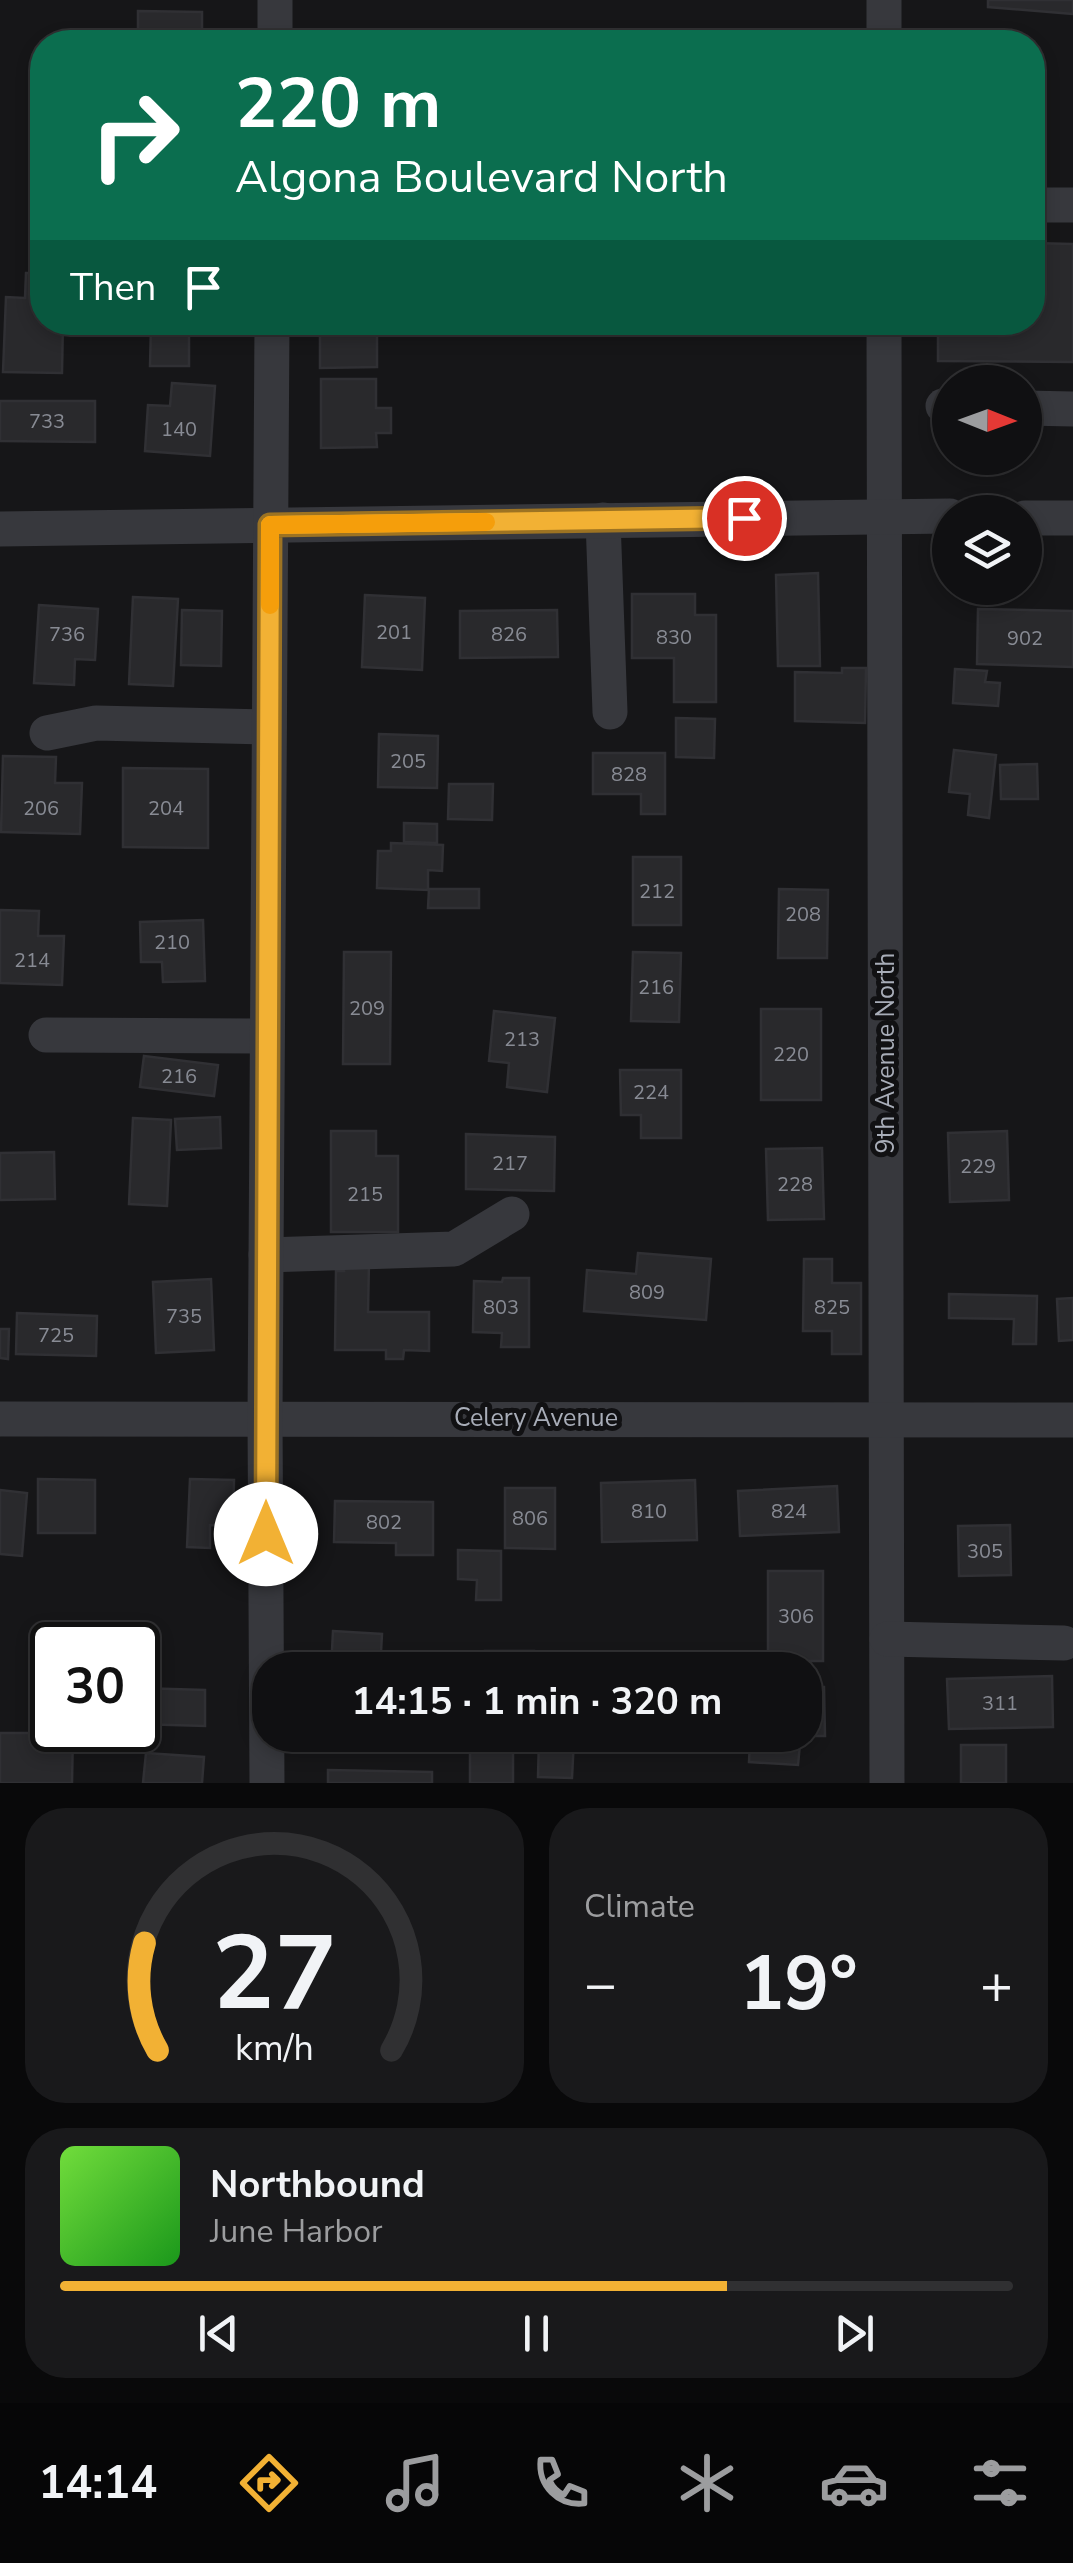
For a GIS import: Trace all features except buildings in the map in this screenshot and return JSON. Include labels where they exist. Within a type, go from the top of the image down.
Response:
[{"type":"street","points":[[275,0],[275,30]]},
{"type":"street","points":[[884,0],[884,30]]},
{"type":"street","points":[[1045,205],[1073,205]]},
{"type":"street","points":[[267,1652],[265,1417],[272,335]]},
{"type":"street","name":"9th Avenue North","points":[[884,335],[888,1783]]},
{"type":"street","points":[[1042,408],[1073,409]]},
{"type":"street","points":[[0,529],[932,516]]},
{"type":"street","points":[[1042,518],[1073,518]]},
{"type":"street","points":[[603,520],[610,712]]},
{"type":"street","points":[[47,733],[96,723],[269,726]]},
{"type":"street","points":[[46,1035],[267,1036]]},
{"type":"street","points":[[266,1255],[454,1249],[512,1214]]},
{"type":"street","name":"Celery Avenue","points":[[0,1420],[1073,1420]]},
{"type":"street","points":[[888,1640],[1064,1643]]},
{"type":"street","points":[[266,1783],[267,1752]]},
{"type":"slow traffic","points":[[270,605],[270,525],[486,522]]},
{"type":"route","points":[[266,1534],[270,525],[744,518]]}]
